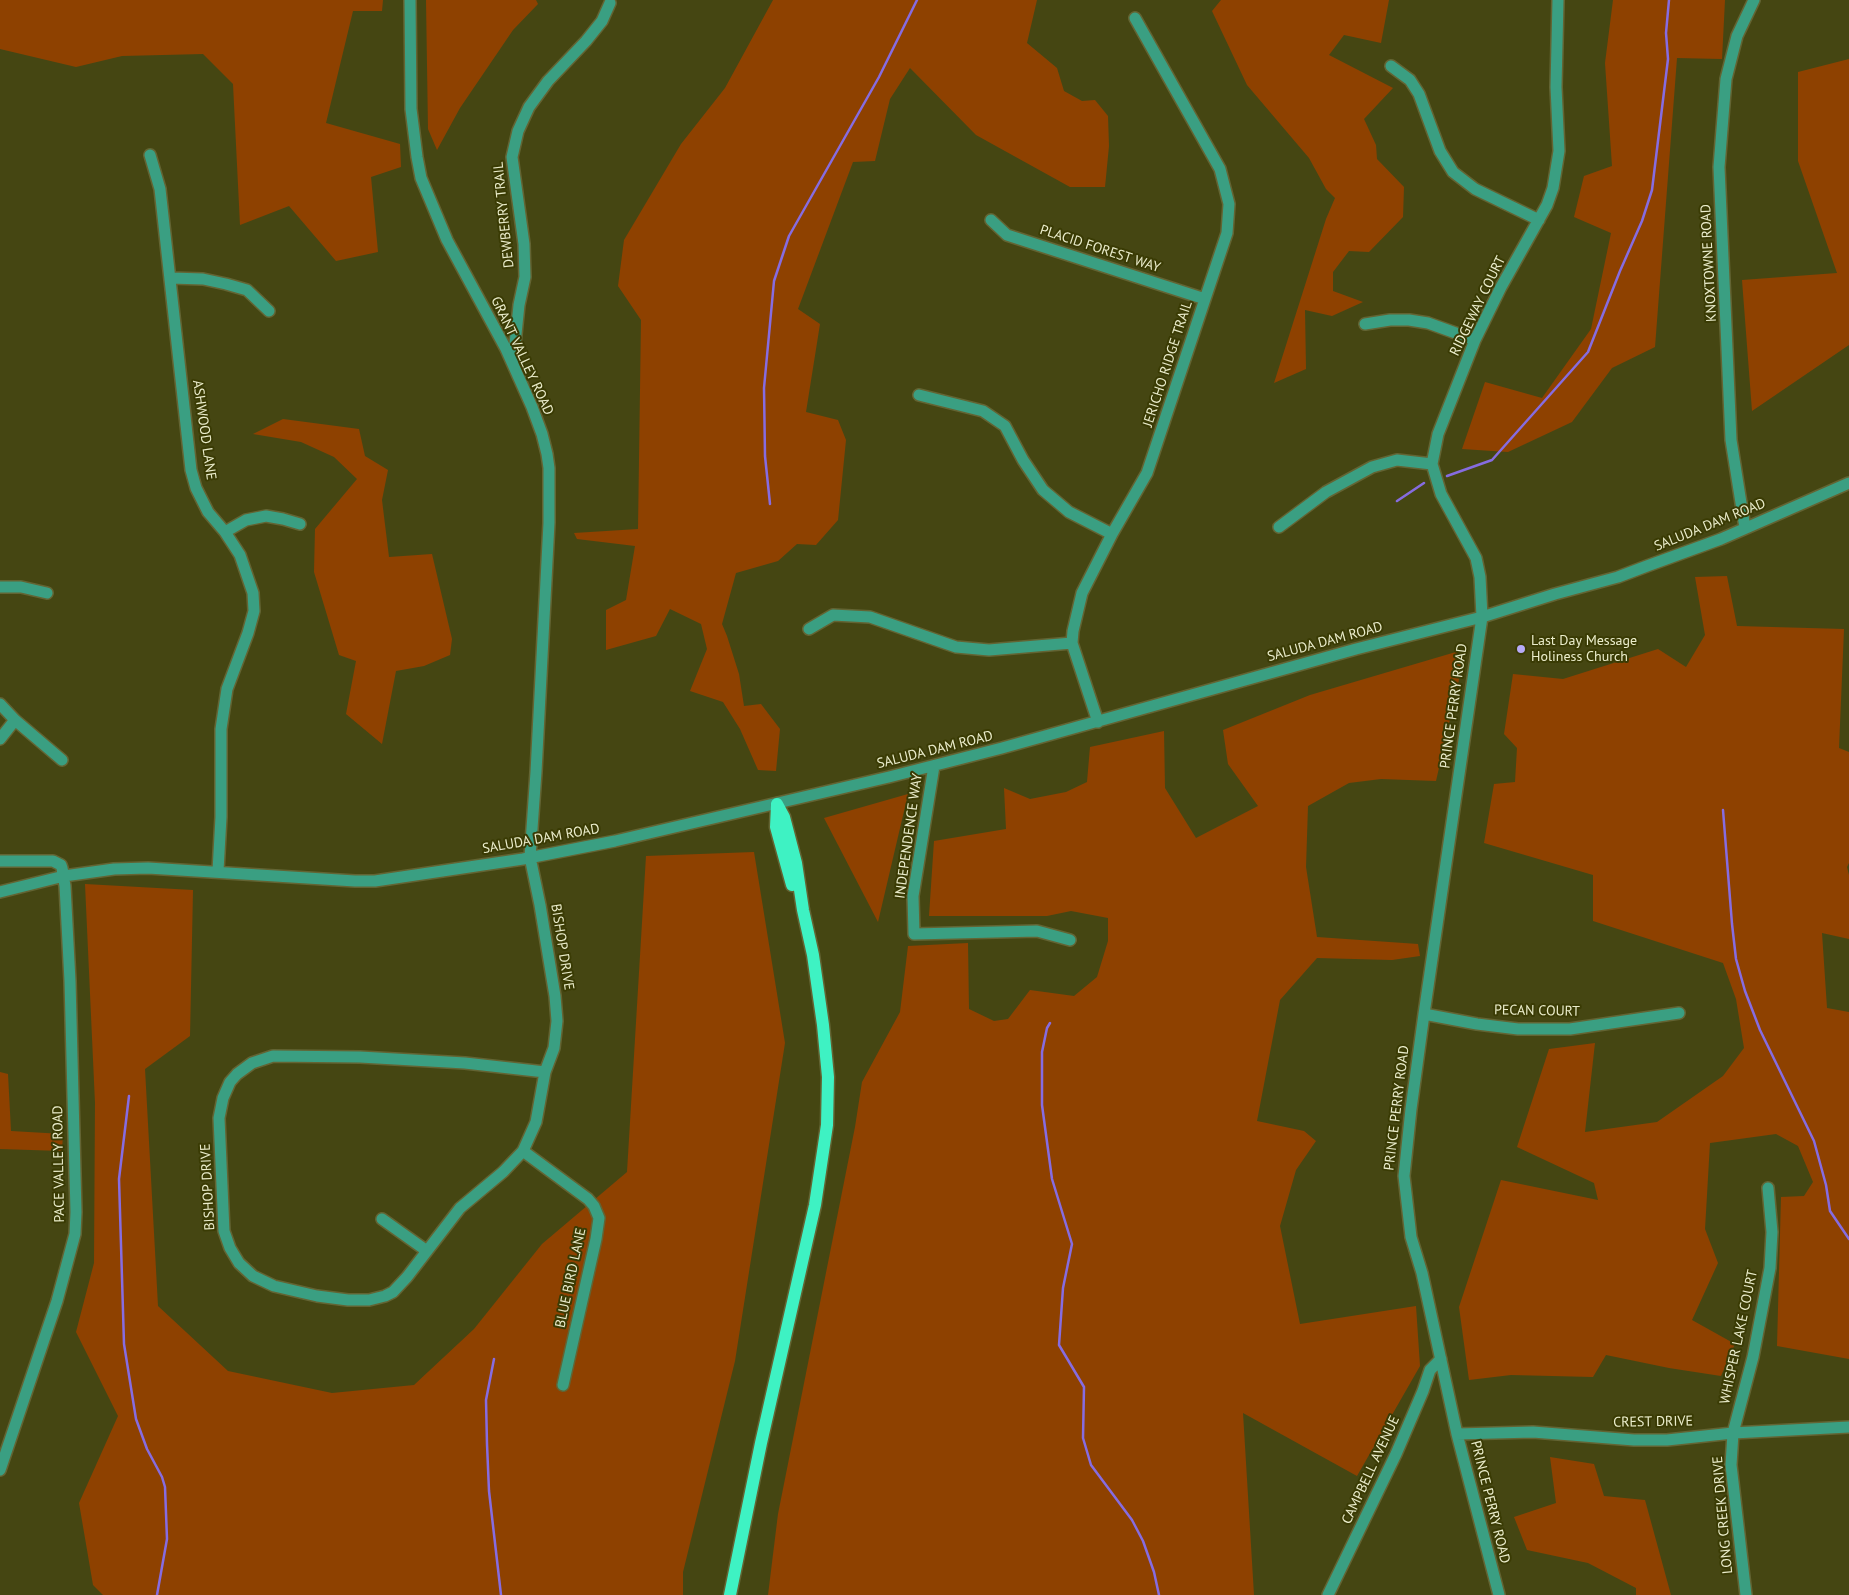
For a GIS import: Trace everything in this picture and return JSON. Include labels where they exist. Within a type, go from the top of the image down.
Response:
[{"type":"main road","points":[[730,1595],[761,1443],[815,1205],[827,1125],[828,1077],[813,955],[803,910],[792,884],[776,827],[777,804]]},
{"type":"street","name":"GRANT VALLEY ROAD","points":[[410,0],[412,109],[421,178],[447,240],[513,365],[532,407],[542,434],[549,468],[536,772],[530,857]]},
{"type":"street","name":"RIDGEWAY COURT","points":[[1482,617],[1480,577],[1476,558],[1441,494],[1432,464],[1438,434],[1475,340],[1501,287],[1539,220],[1553,188],[1559,151],[1556,88],[1558,0]]},
{"type":"street","name":"KNOXTOWNE ROAD","points":[[1745,528],[1731,440],[1719,166],[1726,79],[1737,36],[1754,0]]},
{"type":"street","name":"DEWBERRY TRAIL","points":[[513,365],[519,305],[525,277],[524,244],[512,157],[518,131],[529,107],[538,94],[602,21],[610,3]]},
{"type":"street","name":"JERICHO RIDGE TRAIL","points":[[1098,722],[1072,643],[1082,594],[1112,534],[1147,472],[1227,233],[1229,204],[1220,169],[1135,18]]},
{"type":"street","points":[[1391,66],[1410,80],[1440,151],[1453,172],[1476,189],[1539,220]]},
{"type":"street","name":"ASHWOOD LANE","points":[[150,155],[160,189],[191,470],[196,488],[208,512],[225,532],[240,555],[253,594],[254,611],[248,634],[227,689],[221,729],[222,817],[218,871]]},
{"type":"street","name":"PLACID FOREST WAY","points":[[991,220],[1007,235],[1205,299]]},
{"type":"street","points":[[171,278],[203,279],[247,290],[268,312]]},
{"type":"street","points":[[1365,324],[1390,320],[1409,320],[1428,323],[1475,340]]},
{"type":"street","points":[[919,395],[983,412],[1004,426],[1043,490],[1069,512],[1112,534]]},
{"type":"street","points":[[1279,527],[1326,492],[1372,466],[1397,460],[1432,464]]},
{"type":"street","name":"SALUDA DAM ROAD","points":[[0,892],[64,876],[114,868],[218,871],[375,881],[530,857],[615,841],[934,766],[1356,649],[1482,617],[1618,576],[1720,539],[1849,483]]},
{"type":"street","points":[[225,532],[246,520],[266,516],[300,524]]},
{"type":"street","points":[[0,587],[21,587],[47,593]]},
{"type":"street","points":[[809,629],[832,615],[870,618],[956,647],[990,650],[1072,643]]},
{"type":"street","name":"PRINCE PERRY ROAD","points":[[1482,617],[1424,1014],[1404,1176],[1411,1237],[1422,1273],[1458,1434],[1498,1595]]},
{"type":"street","points":[[0,704],[15,720],[62,760]]},
{"type":"street","points":[[0,739],[15,720]]},
{"type":"street","name":"INDEPENDENCE WAY","points":[[934,766],[913,896],[914,934],[1037,931],[1070,940]]},
{"type":"street","name":"BISHOP DRIVE","points":[[530,857],[550,961],[557,1021],[554,1048],[545,1072],[536,1122],[522,1152],[504,1172],[460,1208],[393,1292],[385,1296],[369,1300],[348,1300],[292,1291],[274,1286],[254,1276],[239,1263],[230,1248],[224,1231],[219,1118],[223,1098],[230,1082],[252,1063],[273,1056],[370,1058],[465,1063],[545,1072]]},
{"type":"street","points":[[0,861],[53,862],[61,865],[64,876]]},
{"type":"street","name":"PACE VALLEY ROAD","points":[[0,1470],[57,1301],[75,1234],[76,1166],[70,981],[64,876]]},
{"type":"street","name":"PECAN COURT","points":[[1424,1014],[1477,1024],[1518,1029],[1570,1029],[1679,1013]]},
{"type":"street","name":"BLUE BIRD LANE","points":[[522,1152],[588,1200],[594,1206],[599,1218],[596,1239],[562,1385]]},
{"type":"street","name":"WHISPER LAKE COURT","points":[[1733,1433],[1753,1357],[1770,1268],[1772,1232],[1768,1188]]},
{"type":"street","points":[[382,1219],[427,1251]]},
{"type":"street","name":"CAMPBELL AVENUE","points":[[1328,1595],[1396,1454],[1430,1370],[1441,1359]]},
{"type":"street","name":"CREST DRIVE","points":[[1458,1434],[1533,1432],[1634,1440],[1667,1440],[1733,1433],[1849,1427]]},
{"type":"street","name":"LONG CREEK DRIVE","points":[[1733,1433],[1731,1465],[1746,1595]]},
{"type":"shaded area","points":[[0,0],[383,0],[382,11],[353,11],[326,123],[400,144],[401,167],[371,177],[378,252],[336,261],[289,206],[240,225],[233,84],[203,54],[122,56],[76,67],[0,49]]},
{"type":"shaded area","points":[[426,0],[536,0],[538,4],[513,30],[460,108],[437,150],[428,129]]},
{"type":"shaded area","points":[[773,0],[1037,0],[1027,43],[1057,68],[1064,91],[1082,101],[1095,100],[1108,116],[1109,146],[1105,187],[1070,187],[976,135],[910,68],[890,99],[875,161],[853,162],[798,309],[820,324],[806,412],[838,420],[846,440],[838,520],[816,545],[797,544],[778,561],[736,573],[722,624],[739,674],[744,706],[761,704],[780,729],[776,771],[758,770],[740,729],[723,702],[690,691],[707,649],[701,624],[670,609],[656,636],[606,650],[606,610],[626,600],[635,546],[577,539],[574,533],[638,529],[641,320],[618,286],[624,240],[681,144],[725,88]]},
{"type":"shaded area","points":[[1221,0],[1389,0],[1381,43],[1344,35],[1329,55],[1393,88],[1364,119],[1376,145],[1377,159],[1404,187],[1403,217],[1369,252],[1349,251],[1333,272],[1333,291],[1363,302],[1332,316],[1305,310],[1306,369],[1274,383],[1326,219],[1335,198],[1326,189],[1309,158],[1247,85],[1212,11]]},
{"type":"shaded area","points":[[1613,0],[1725,0],[1722,59],[1677,58],[1655,347],[1612,368],[1572,422],[1508,452],[1462,449],[1485,382],[1542,398],[1591,329],[1611,233],[1574,217],[1584,176],[1612,166],[1605,63]]},
{"type":"shaded area","points":[[1849,59],[1849,345],[1752,411],[1742,280],[1837,273],[1798,161],[1798,72]]},
{"type":"shaded area","points":[[283,419],[359,429],[365,456],[388,470],[382,500],[389,557],[432,554],[452,639],[450,655],[424,666],[396,671],[382,744],[346,714],[356,661],[339,655],[314,572],[315,529],[357,479],[334,457],[301,442],[253,434]]},
{"type":"shaded area","points":[[1727,576],[1737,626],[1844,629],[1839,748],[1849,752],[1849,863],[1847,867],[1849,875],[1849,939],[1822,933],[1827,1008],[1849,1012],[1849,1359],[1777,1346],[1781,1197],[1804,1196],[1813,1182],[1798,1146],[1776,1134],[1710,1143],[1705,1229],[1718,1263],[1692,1320],[1735,1344],[1721,1376],[1606,1355],[1593,1377],[1511,1375],[1469,1380],[1459,1307],[1501,1180],[1598,1200],[1594,1183],[1517,1147],[1549,1049],[1595,1043],[1585,1132],[1657,1122],[1723,1076],[1744,1048],[1736,999],[1723,963],[1593,921],[1593,875],[1484,843],[1494,784],[1515,782],[1517,748],[1504,734],[1513,674],[1563,679],[1658,649],[1686,667],[1705,635],[1695,577]]},
{"type":"shaded area","points":[[1466,649],[1436,781],[1381,779],[1349,783],[1308,806],[1306,867],[1317,937],[1418,944],[1420,956],[1392,960],[1317,958],[1280,1000],[1257,1121],[1304,1131],[1316,1141],[1296,1170],[1280,1226],[1300,1324],[1416,1306],[1420,1366],[1357,1476],[1243,1413],[1254,1595],[768,1595],[778,1514],[855,1127],[862,1082],[900,1012],[908,946],[968,943],[969,1009],[994,1021],[1008,1019],[1030,990],[1074,996],[1097,977],[1108,941],[1108,918],[1071,911],[1047,916],[929,916],[934,841],[1006,829],[1004,788],[1030,799],[1066,792],[1087,782],[1090,747],[1164,731],[1165,788],[1196,838],[1258,806],[1228,764],[1223,730],[1310,695]]},
{"type":"shaded area","points":[[908,794],[878,922],[824,818]]},
{"type":"shaded area","points":[[754,852],[785,1043],[735,1361],[683,1572],[683,1595],[103,1595],[93,1585],[79,1503],[118,1416],[76,1332],[94,1263],[95,1103],[85,884],[193,890],[190,1036],[145,1069],[158,1306],[228,1371],[332,1393],[414,1385],[474,1329],[542,1244],[627,1172],[646,856]]},
{"type":"shaded area","points":[[0,1072],[8,1074],[11,1131],[63,1134],[62,1151],[0,1149]]},
{"type":"shaded area","points":[[1550,1457],[1594,1464],[1604,1496],[1645,1500],[1671,1595],[1636,1595],[1636,1588],[1588,1563],[1527,1550],[1514,1517],[1556,1503]]},
{"type":"waterway","points":[[770,504],[765,456],[764,388],[774,281],[789,236],[879,77],[917,0]]},
{"type":"waterway","points":[[1447,476],[1492,460],[1588,352],[1642,221],[1652,190],[1668,59],[1666,33],[1669,0]]},
{"type":"waterway","points":[[1397,501],[1424,483]]},
{"type":"waterway","points":[[1723,810],[1736,959],[1745,991],[1760,1030],[1814,1141],[1826,1185],[1830,1211],[1849,1239]]},
{"type":"waterway","points":[[1050,1023],[1047,1028],[1042,1052],[1042,1105],[1052,1179],[1072,1244],[1063,1288],[1059,1345],[1084,1387],[1083,1438],[1091,1465],[1132,1520],[1143,1541],[1154,1572],[1159,1595]]},
{"type":"waterway","points":[[129,1096],[119,1179],[124,1344],[136,1419],[147,1449],[162,1477],[165,1487],[167,1539],[157,1595]]},
{"type":"waterway","points":[[494,1359],[486,1400],[487,1444],[489,1491],[501,1595]]},
{"type":"place","name":"Last Day Message Holiness Church","points":[[1521,649]]}]
